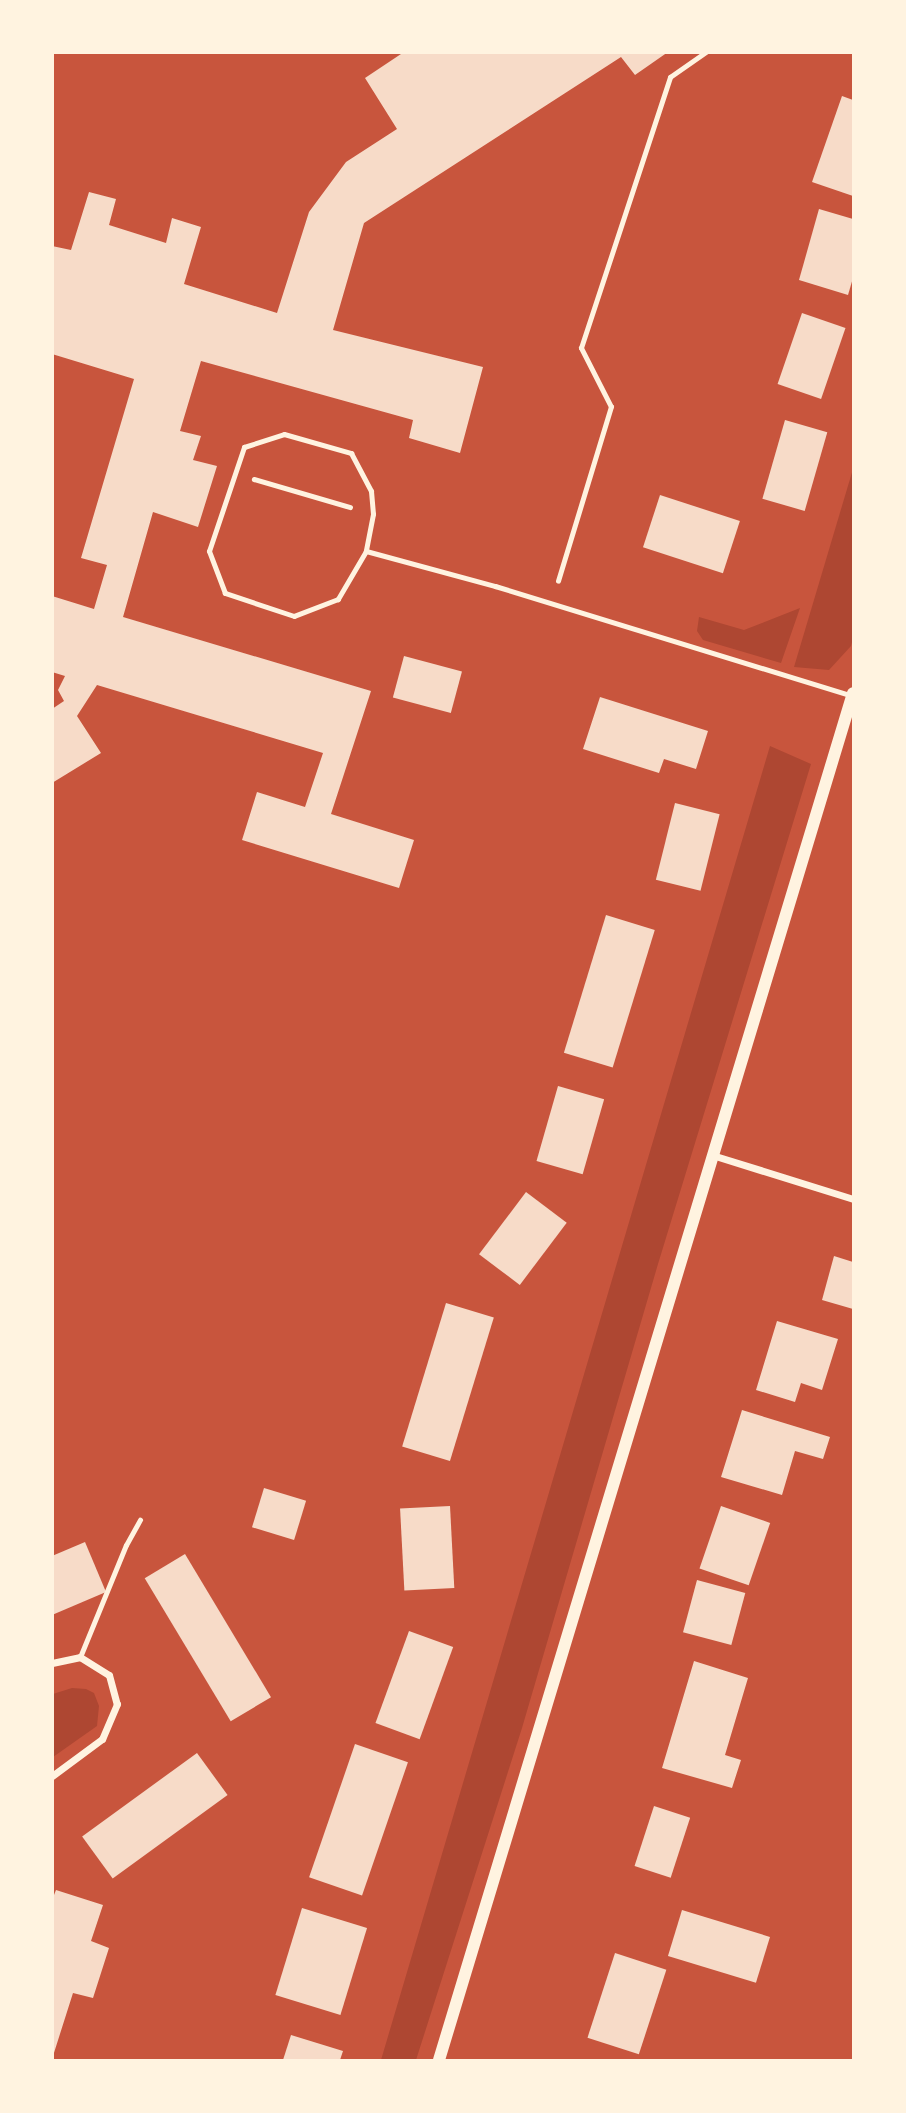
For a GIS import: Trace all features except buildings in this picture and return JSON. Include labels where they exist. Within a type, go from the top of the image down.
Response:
[{"type":"street","points":[[439,2060],[853,694]]},
{"type":"street","points":[[712,1155],[853,1199]]},
{"type":"street","points":[[52,1663],[80,1657],[109,1675],[117,1704],[102,1738],[52,1776]]},
{"type":"lane","points":[[284,434],[351,453],[371,491],[373,514],[366,551],[338,598],[294,616],[225,593],[209,551],[233,473],[244,447],[284,434]]},
{"type":"lane","points":[[366,551],[495,586],[853,694]]},
{"type":"lane","points":[[80,1657],[126,1545],[140,1520]]},
{"type":"path","points":[[551,604],[611,407],[581,348],[670,77],[706,52]]},
{"type":"path","points":[[233,473],[373,514]]},
{"type":"shaded area","points":[[853,469],[851,646],[829,670],[794,667]]},
{"type":"shaded area","points":[[800,608],[781,663],[703,640],[697,631],[699,617],[744,630]]},
{"type":"shaded area","points":[[770,746],[811,764],[658,1264],[522,1728],[416,2060],[381,2060]]},
{"type":"shaded area","points":[[72,1688],[86,1689],[94,1693],[99,1706],[97,1726],[53,1757],[53,1694]]}]
